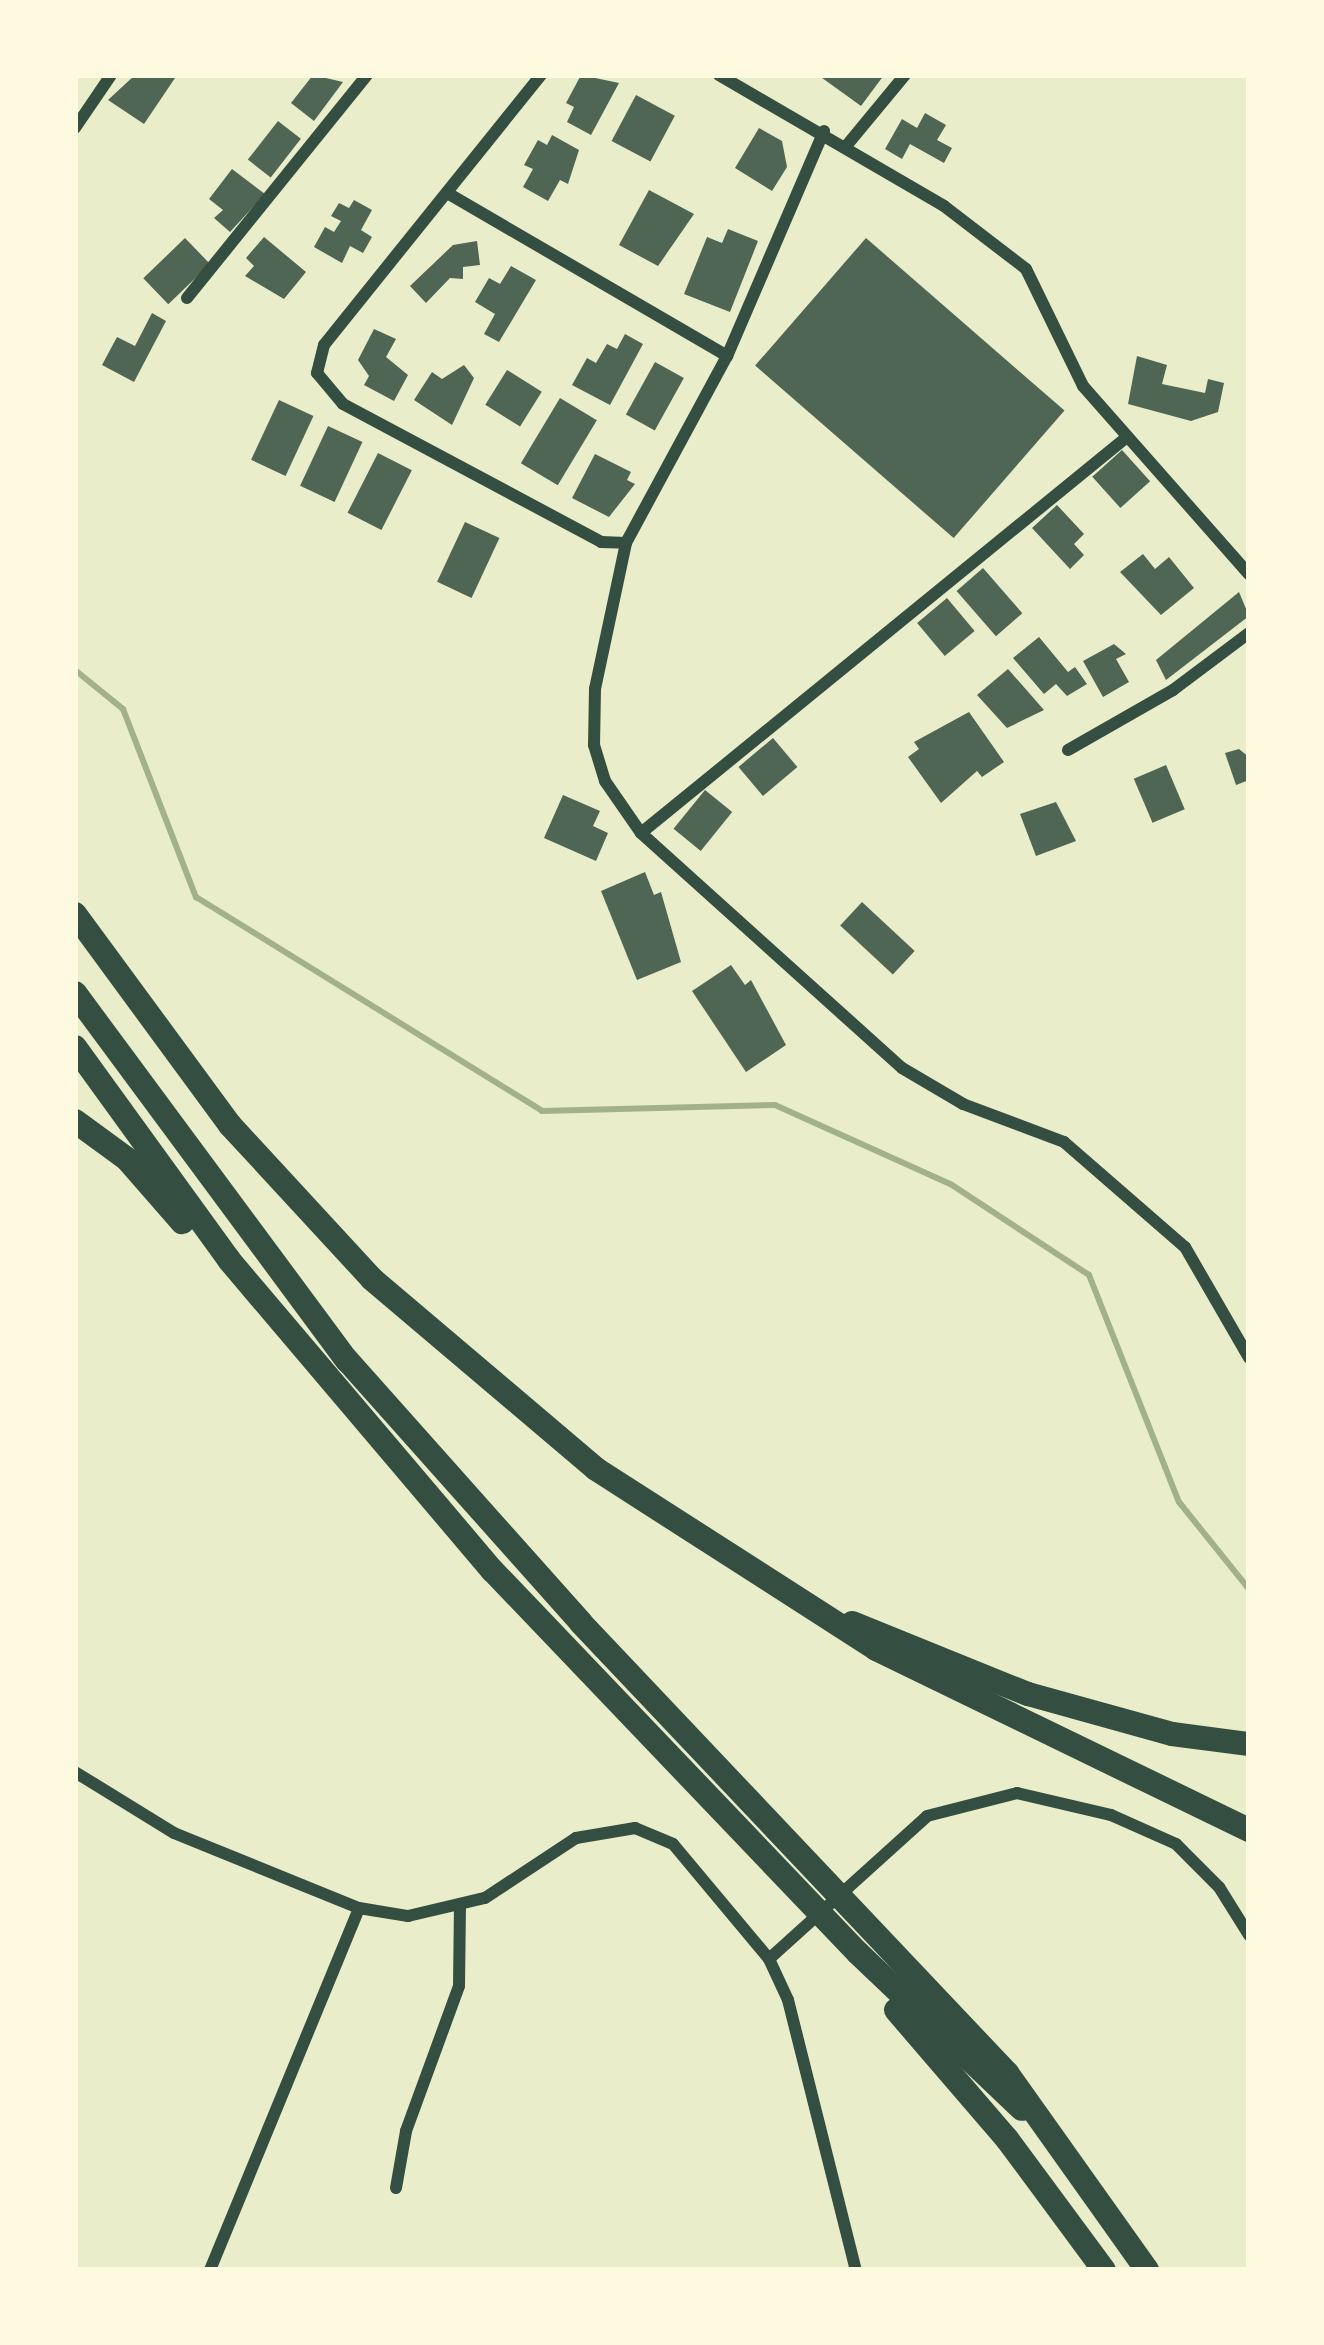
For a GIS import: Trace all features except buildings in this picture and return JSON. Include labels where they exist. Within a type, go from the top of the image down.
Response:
[{"type":"highway","points":[[75,914],[230,1125],[372,1280],[596,1469],[876,1649],[1249,1830]]},
{"type":"highway","points":[[75,993],[278,1273],[422,1448],[894,1946],[1041,2123],[1147,2270]]},
{"type":"highway","points":[[75,1047],[229,1260],[492,1570],[858,1952],[1041,2123]]},
{"type":"highway","points":[[75,1121],[127,1159],[188,1229],[229,1260]]},
{"type":"highway","points":[[821,1613],[1089,1712],[1249,1744]]},
{"type":"highway","points":[[858,1952],[1104,2270]]},
{"type":"street","points":[[75,128],[111,75]]},
{"type":"street","points":[[187,298],[367,75]]},
{"type":"street","points":[[541,75],[324,345],[317,374],[343,404],[601,542],[626,542]]},
{"type":"street","points":[[719,75],[847,145],[1026,269],[1083,386],[1249,574]]},
{"type":"street","points":[[847,145],[905,75]]},
{"type":"street","points":[[824,131],[727,356],[626,542],[596,689],[594,746],[605,781],[641,833],[902,1068],[962,1104],[1064,1142],[1196,1260],[1249,1358]]},
{"type":"street","points":[[449,194],[727,356]]},
{"type":"street","points":[[641,833],[1126,437]]},
{"type":"street","points":[[1068,750],[1173,690],[1249,633]]},
{"type":"street","points":[[75,1772],[174,1833],[359,1908],[408,1916],[460,1909],[576,1838],[635,1828],[673,1844],[769,1959],[788,2000],[856,2270]]},
{"type":"street","points":[[769,1959],[788,1947],[927,1816],[1017,1793],[1111,1815],[1176,1844],[1220,1887],[1249,1934]]},
{"type":"street","points":[[210,2270],[359,1908]]},
{"type":"street","points":[[396,2188],[406,2131],[459,1986],[460,1909]]},
{"type":"waterway","points":[[75,670],[123,709],[196,897],[542,1111],[775,1105],[952,1185],[1089,1275],[1179,1502],[1249,1589]]}]
